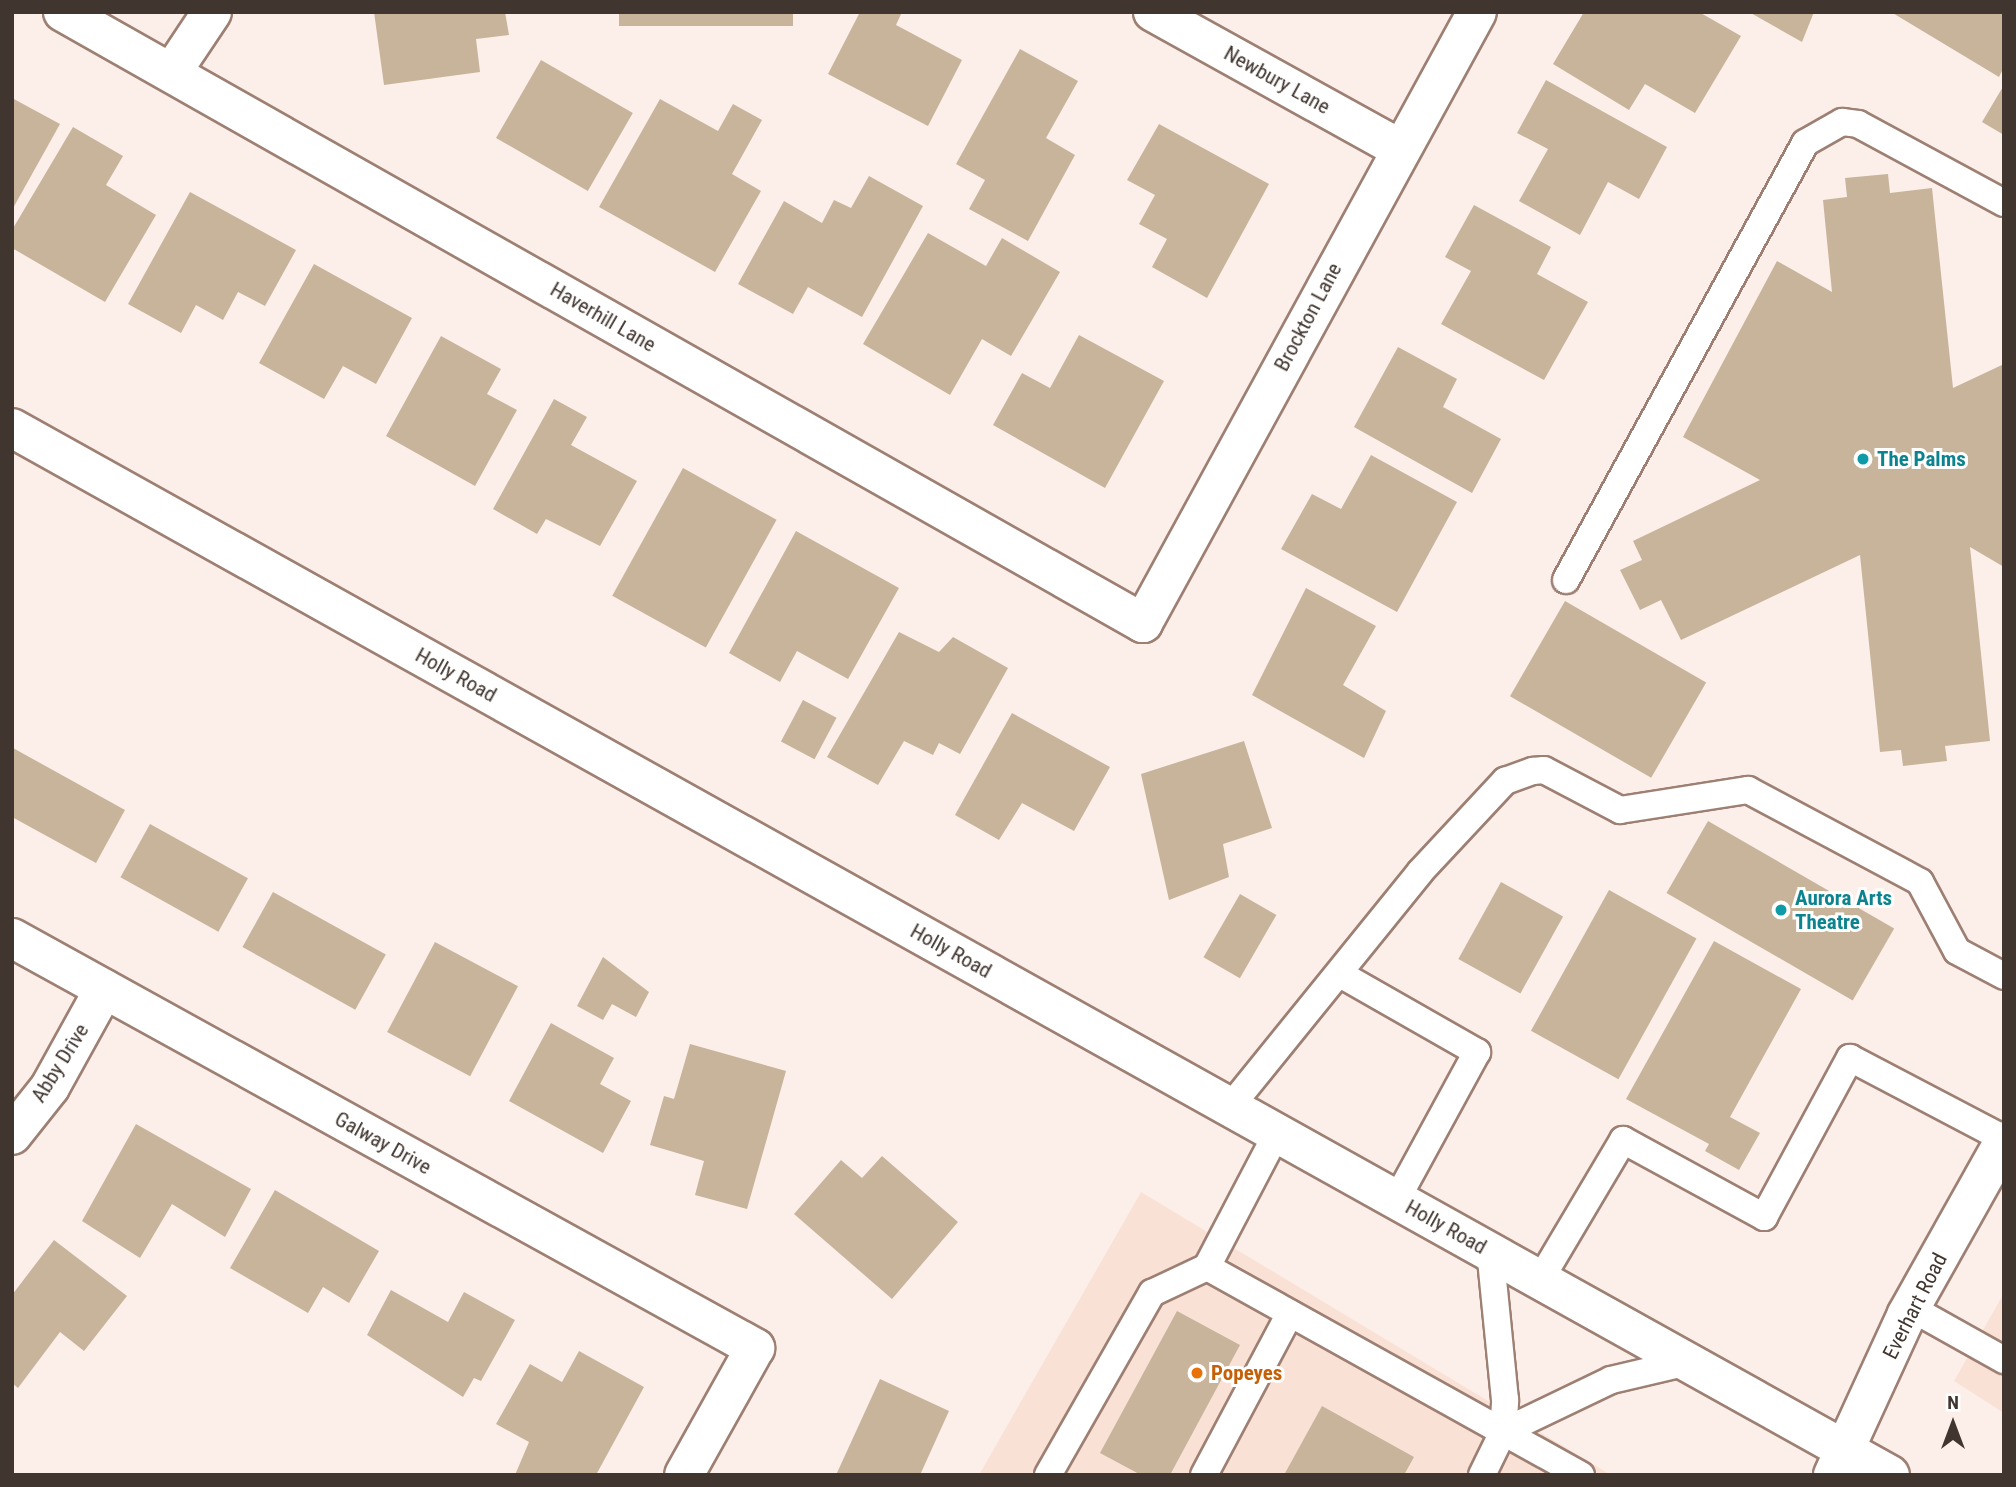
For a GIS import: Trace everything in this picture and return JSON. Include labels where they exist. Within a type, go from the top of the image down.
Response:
[{"type":"street","name":"Haverhill Lane","points":[[63,12],[1143,623]]},
{"type":"street","points":[[172,72],[212,12]]},
{"type":"street","name":"Newbury Lane","points":[[1153,12],[1400,149]]},
{"type":"street","name":"Brockton Lane","points":[[1143,623],[1477,12]]},
{"type":"street","name":"Holly Road","points":[[12,428],[1688,1362],[1840,1463],[1889,1475]]},
{"type":"street","name":"Galway Drive","points":[[12,938],[755,1348],[684,1475]]},
{"type":"street","name":"Abby Drive","points":[[12,1135],[50,1087],[104,989]]},
{"type":"street","name":"Everhart Road","points":[[1840,1463],[1911,1308],[2004,1140]]},
{"type":"lane","points":[[1566,580],[1805,143],[1842,122],[1858,124],[2004,203]]},
{"type":"lane","points":[[1230,1107],[1284,1032],[1340,974],[1420,872],[1505,781],[1544,770],[1620,810],[1748,790],[1920,882],[1957,951],[2004,976]]},
{"type":"lane","points":[[1340,974],[1477,1052],[1396,1199]]},
{"type":"lane","points":[[1540,1280],[1623,1140],[1764,1217],[1850,1058],[2004,1140]]},
{"type":"lane","points":[[1048,1475],[1152,1293],[1207,1267],[1277,1133]]},
{"type":"lane","points":[[1482,1475],[1503,1432],[1504,1353],[1490,1251]]},
{"type":"lane","points":[[1207,1267],[1581,1475]]},
{"type":"lane","points":[[1911,1308],[2004,1360]]},
{"type":"lane","points":[[1204,1475],[1290,1313]]},
{"type":"lane","points":[[1503,1432],[1611,1380],[1688,1362]]},
{"type":"shaded area","points":[[1141,1192],[1611,1475],[979,1475]]},
{"type":"shaded area","points":[[2004,1293],[2004,1413],[1954,1381]]},
{"type":"building","points":[[374,12],[505,12],[509,35],[476,39],[480,72],[384,85]]},
{"type":"building","points":[[619,12],[793,12],[793,26],[619,26]]},
{"type":"building","points":[[860,12],[902,12],[896,25],[962,60],[928,126],[828,74]]},
{"type":"building","points":[[1584,12],[1699,12],[1741,36],[1695,113],[1645,84],[1629,110],[1553,64]]},
{"type":"building","points":[[1749,12],[1814,12],[1802,42]]},
{"type":"building","points":[[1891,12],[2004,12],[2004,67],[1999,77]]},
{"type":"building","points":[[1020,49],[1078,81],[1046,138],[1075,155],[1028,241],[969,209],[985,180],[956,164]]},
{"type":"building","points":[[541,60],[633,113],[588,191],[496,138]]},
{"type":"building","points":[[1546,80],[1667,147],[1639,199],[1608,182],[1580,235],[1519,201],[1548,149],[1517,133]]},
{"type":"building","points":[[2004,85],[2004,135],[1982,122]]},
{"type":"building","points":[[12,98],[60,124],[12,210]]},
{"type":"building","points":[[660,99],[718,131],[733,104],[762,120],[732,174],[761,191],[715,272],[599,207]]},
{"type":"building","points":[[1159,124],[1269,184],[1207,298],[1152,267],[1167,239],[1139,224],[1155,195],[1127,180]]},
{"type":"building","points":[[73,127],[123,156],[106,185],[156,215],[105,302],[12,248],[12,230]]},
{"type":"building","name":"The Palms","points":[[1888,174],[1890,193],[1932,188],[1953,388],[2004,364],[2004,567],[1970,547],[1990,741],[1945,746],[1947,761],[1903,766],[1901,750],[1880,752],[1860,555],[1681,640],[1661,600],[1640,610],[1620,570],[1642,560],[1633,541],[1760,480],[1683,437],[1777,261],[1832,292],[1823,200],[1847,197],[1845,178]]},
{"type":"building","points":[[869,176],[923,206],[862,317],[808,287],[793,314],[738,284],[784,201],[822,223],[834,200],[851,208]]},
{"type":"building","points":[[190,192],[296,250],[265,306],[238,292],[223,320],[196,305],[181,333],[128,304]]},
{"type":"building","points":[[1474,205],[1551,247],[1537,274],[1588,302],[1544,380],[1441,324],[1471,271],[1445,257]]},
{"type":"building","points":[[928,233],[986,266],[1002,238],[1060,272],[1011,356],[982,339],[950,395],[863,344]]},
{"type":"building","points":[[314,264],[412,318],[376,384],[343,366],[324,399],[259,363]]},
{"type":"building","points":[[1079,335],[1164,381],[1105,488],[993,425],[1022,373],[1050,388]]},
{"type":"building","points":[[441,336],[501,369],[487,394],[517,410],[475,486],[386,436]]},
{"type":"building","points":[[1398,347],[1457,379],[1443,407],[1501,439],[1472,493],[1354,427]]},
{"type":"building","points":[[554,399],[587,417],[571,445],[637,481],[600,546],[546,519],[537,534],[493,509]]},
{"type":"building","points":[[1371,455],[1457,502],[1397,612],[1281,549],[1312,494],[1341,509]]},
{"type":"building","points":[[683,468],[777,520],[706,648],[612,596]]},
{"type":"building","points":[[796,531],[899,588],[848,679],[797,651],[780,682],[729,653]]},
{"type":"building","points":[[1306,588],[1376,626],[1343,685],[1386,711],[1364,758],[1252,695]]},
{"type":"building","points":[[1565,601],[1706,682],[1651,778],[1510,696]]},
{"type":"building","points":[[899,632],[939,652],[953,637],[1008,668],[960,754],[939,743],[933,755],[904,741],[878,785],[827,757]]},
{"type":"building","points":[[803,700],[837,718],[814,759],[781,741]]},
{"type":"building","points":[[1012,713],[1110,767],[1074,831],[1022,803],[999,840],[955,815]]},
{"type":"building","points":[[1244,741],[1272,828],[1223,844],[1229,877],[1169,900],[1141,774]]},
{"type":"building","points":[[13,748],[125,810],[96,863],[12,817]]},
{"type":"building","name":"Aurora Arts Theatre","points":[[1708,821],[1894,929],[1853,1000],[1666,893]]},
{"type":"building","points":[[150,824],[248,878],[218,932],[120,877]]},
{"type":"building","points":[[1501,882],[1563,916],[1520,993],[1458,959]]},
{"type":"building","points":[[1609,890],[1696,938],[1618,1079],[1531,1031]]},
{"type":"building","points":[[273,892],[386,955],[355,1010],[242,947]]},
{"type":"building","points":[[1240,894],[1276,915],[1240,978],[1204,957]]},
{"type":"building","points":[[1714,941],[1801,989],[1730,1117],[1760,1133],[1739,1170],[1705,1151],[1709,1144],[1626,1099]]},
{"type":"building","points":[[435,942],[518,986],[470,1076],[387,1032]]},
{"type":"building","points":[[603,957],[649,992],[636,1017],[612,1004],[603,1020],[577,1006]]},
{"type":"building","points":[[551,1023],[614,1058],[600,1084],[631,1101],[603,1153],[509,1101]]},
{"type":"building","points":[[690,1044],[786,1071],[747,1209],[695,1195],[704,1161],[650,1145],[664,1096],[674,1099]]},
{"type":"building","points":[[136,1124],[251,1189],[225,1237],[172,1204],[140,1258],[82,1221]]},
{"type":"building","points":[[882,1156],[958,1222],[892,1299],[794,1214],[841,1160],[862,1178]]},
{"type":"building","points":[[275,1190],[379,1251],[349,1303],[323,1287],[308,1313],[230,1268]]},
{"type":"building","points":[[54,1240],[127,1296],[84,1351],[60,1332],[18,1388],[12,1383],[12,1295]]},
{"type":"building","points":[[391,1290],[448,1322],[464,1292],[515,1320],[481,1381],[474,1378],[463,1397],[367,1335]]},
{"type":"building","points":[[1177,1311],[1240,1345],[1170,1475],[1141,1475],[1100,1453]]},
{"type":"building","points":[[579,1351],[644,1387],[596,1475],[515,1475],[529,1442],[496,1424],[530,1364],[562,1382]]},
{"type":"building","points":[[880,1379],[949,1411],[920,1475],[836,1475]]},
{"type":"building","points":[[1322,1406],[1414,1457],[1404,1475],[1284,1475]]},
{"type":"place","name":"The Palms","points":[[1863,459]]},
{"type":"place","name":"Aurora Arts Theatre","points":[[1781,910]]},
{"type":"place","name":"Popeyes","points":[[1197,1373]]}]
